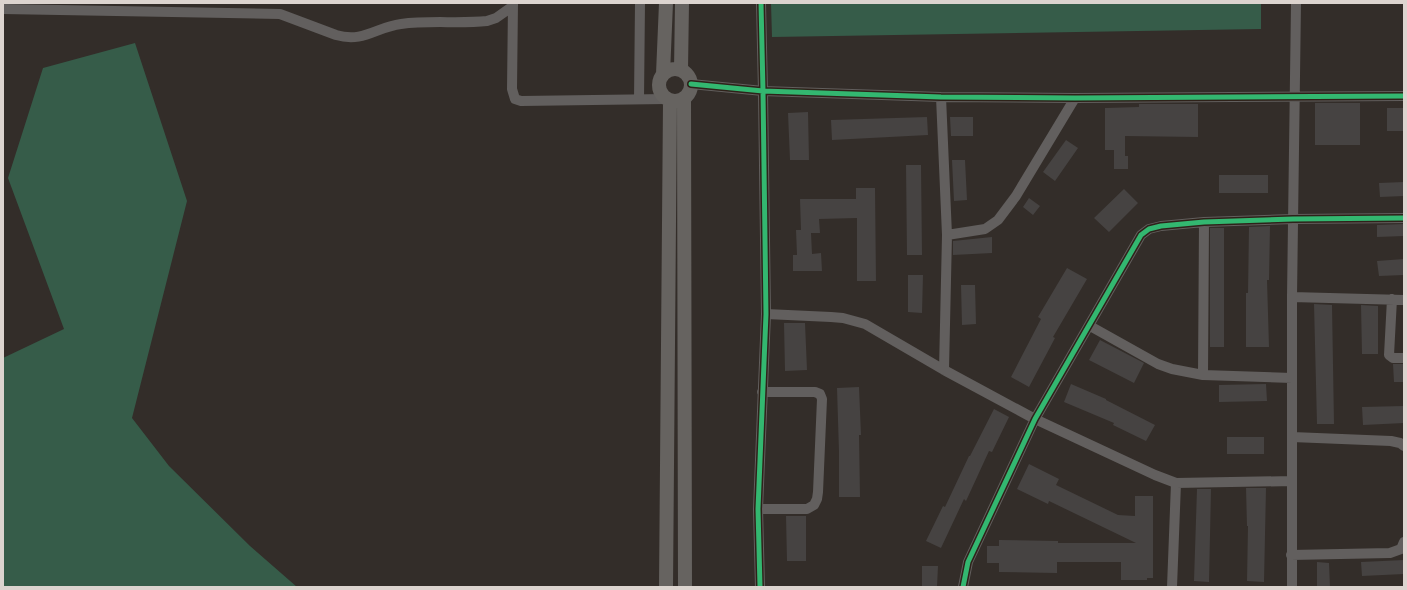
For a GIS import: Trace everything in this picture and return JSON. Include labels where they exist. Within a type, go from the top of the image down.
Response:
[{"type":"main road","points":[[666,3],[663,74],[660,78],[658,87],[668,100],[666,587]]},
{"type":"main road","points":[[681,70],[682,3]]},
{"type":"main road","points":[[663,74],[672,70],[681,70],[688,76],[691,84],[688,95],[680,101],[668,100]]},
{"type":"main road","points":[[684,98],[685,587]]},
{"type":"street","points":[[638,99],[640,3]]},
{"type":"street","points":[[760,587],[758,510],[766,314],[764,91],[761,3]]},
{"type":"street","points":[[1292,587],[1292,297],[1296,3]]},
{"type":"street","points":[[513,5],[512,89],[515,99],[521,101],[638,99],[668,100]]},
{"type":"street","points":[[3,9],[280,14],[336,35],[354,38],[362,37],[399,24],[488,21],[496,18],[513,5]]},
{"type":"street","points":[[691,84],[764,91],[942,97],[1075,98],[1404,96]]},
{"type":"street","points":[[942,97],[947,236],[944,370]]},
{"type":"street","points":[[947,236],[986,228],[998,220],[1016,196],[1075,98]]},
{"type":"street","points":[[963,587],[968,562],[1036,419],[1141,235],[1149,229],[1161,226],[1204,222],[1293,218],[1404,218]]},
{"type":"street","points":[[1203,375],[1204,222]]},
{"type":"street","points":[[1292,297],[1404,300]]},
{"type":"street","points":[[1392,299],[1389,355],[1393,358],[1404,358]]},
{"type":"street","points":[[766,314],[831,317],[865,324],[944,370],[1036,419],[1155,475],[1176,483],[1292,481]]},
{"type":"street","points":[[1090,326],[1158,364],[1172,370],[1203,375],[1292,378]]},
{"type":"street","points":[[758,510],[807,509],[814,505],[818,492],[822,399],[820,394],[815,392],[762,392]]},
{"type":"street","points":[[1292,437],[1392,441],[1400,443],[1404,446]]},
{"type":"street","points":[[1172,587],[1176,483]]},
{"type":"street","points":[[1292,555],[1390,553],[1401,549],[1404,542]]},
{"type":"green space","points":[[771,3],[1261,3],[1261,29],[772,37]]},
{"type":"green space","points":[[135,43],[187,201],[132,418],[169,466],[250,546],[297,587],[3,587],[3,358],[64,329],[8,178],[43,68]]},
{"type":"building","points":[[1315,103],[1360,103],[1360,145],[1315,145]]},
{"type":"building","points":[[1139,104],[1198,104],[1198,137],[1125,136],[1125,156],[1128,156],[1128,169],[1114,169],[1114,150],[1105,150],[1105,108],[1139,107]]},
{"type":"building","points":[[1387,108],[1404,108],[1404,131],[1387,131]]},
{"type":"building","points":[[808,112],[809,160],[790,160],[788,113]]},
{"type":"building","points":[[927,117],[928,135],[832,140],[831,120]]},
{"type":"building","points":[[950,117],[973,117],[973,136],[951,136]]},
{"type":"building","points":[[1066,140],[1078,148],[1055,181],[1043,172]]},
{"type":"building","points":[[952,160],[965,160],[967,200],[954,201]]},
{"type":"building","points":[[906,165],[921,165],[922,255],[907,255]]},
{"type":"building","points":[[1219,175],[1268,175],[1268,193],[1219,193]]},
{"type":"building","points":[[1404,182],[1404,196],[1380,197],[1379,183]]},
{"type":"building","points":[[856,188],[875,188],[876,281],[857,281],[857,218],[819,219],[820,233],[811,233],[812,254],[821,253],[822,271],[793,271],[793,255],[797,255],[796,230],[801,230],[800,199],[856,199]]},
{"type":"building","points":[[1124,189],[1138,203],[1109,232],[1094,218]]},
{"type":"building","points":[[1029,198],[1040,206],[1033,215],[1023,207]]},
{"type":"building","points":[[1404,224],[1404,236],[1377,237],[1377,225]]},
{"type":"building","points":[[1270,226],[1269,280],[1267,280],[1269,347],[1246,347],[1246,293],[1248,293],[1249,227]]},
{"type":"building","points":[[1210,228],[1224,228],[1224,347],[1210,347]]},
{"type":"building","points":[[992,237],[992,253],[953,255],[953,241]]},
{"type":"building","points":[[1404,259],[1404,275],[1379,276],[1377,261]]},
{"type":"building","points":[[1067,268],[1087,279],[1053,337],[1055,338],[1029,387],[1011,377],[1041,319],[1038,317]]},
{"type":"building","points":[[908,275],[923,275],[922,313],[908,312]]},
{"type":"building","points":[[961,285],[975,285],[976,324],[962,325]]},
{"type":"building","points":[[1314,304],[1332,305],[1334,424],[1317,424]]},
{"type":"building","points":[[1361,305],[1378,306],[1378,354],[1362,354]]},
{"type":"building","points":[[784,323],[805,323],[807,370],[785,371]]},
{"type":"building","points":[[1100,340],[1144,363],[1134,383],[1089,360]]},
{"type":"building","points":[[1393,364],[1404,364],[1404,382],[1394,382]]},
{"type":"building","points":[[1071,384],[1106,399],[1155,425],[1146,441],[1113,425],[1114,423],[1064,402]]},
{"type":"building","points":[[1266,384],[1267,401],[1219,402],[1219,385]]},
{"type":"building","points":[[859,387],[861,435],[859,435],[860,497],[839,497],[837,388]]},
{"type":"building","points":[[1404,406],[1404,423],[1363,425],[1362,407]]},
{"type":"building","points":[[994,409],[1009,417],[992,452],[989,451],[966,501],[964,499],[941,548],[926,541],[943,506],[945,507],[969,456]]},
{"type":"building","points":[[1227,437],[1264,437],[1264,454],[1227,454]]},
{"type":"building","points":[[1029,464],[1059,479],[1056,485],[1118,515],[1135,516],[1135,496],[1153,496],[1153,578],[1147,578],[1147,580],[1121,580],[1121,562],[1057,562],[1057,573],[999,572],[999,563],[987,563],[987,546],[999,546],[999,540],[1058,541],[1058,543],[1136,543],[1049,501],[1048,504],[1017,489]]},
{"type":"building","points":[[1246,488],[1266,488],[1264,582],[1247,581],[1248,526]]},
{"type":"building","points":[[1197,489],[1211,489],[1209,582],[1194,581]]},
{"type":"building","points":[[786,516],[806,516],[806,561],[787,561]]},
{"type":"building","points":[[1404,560],[1404,574],[1362,576],[1361,562]]},
{"type":"building","points":[[1317,562],[1329,563],[1330,587],[1317,587]]},
{"type":"building","points":[[922,566],[938,566],[937,587],[922,587]]},
{"type":"cycle path","points":[[760,587],[758,509],[766,314],[761,3]]},
{"type":"cycle path","points":[[691,84],[763,91],[941,97],[1075,98],[1404,96]]},
{"type":"cycle path","points":[[963,587],[968,562],[1035,419],[1141,235],[1149,229],[1161,226],[1204,222],[1293,219],[1404,218]]}]
